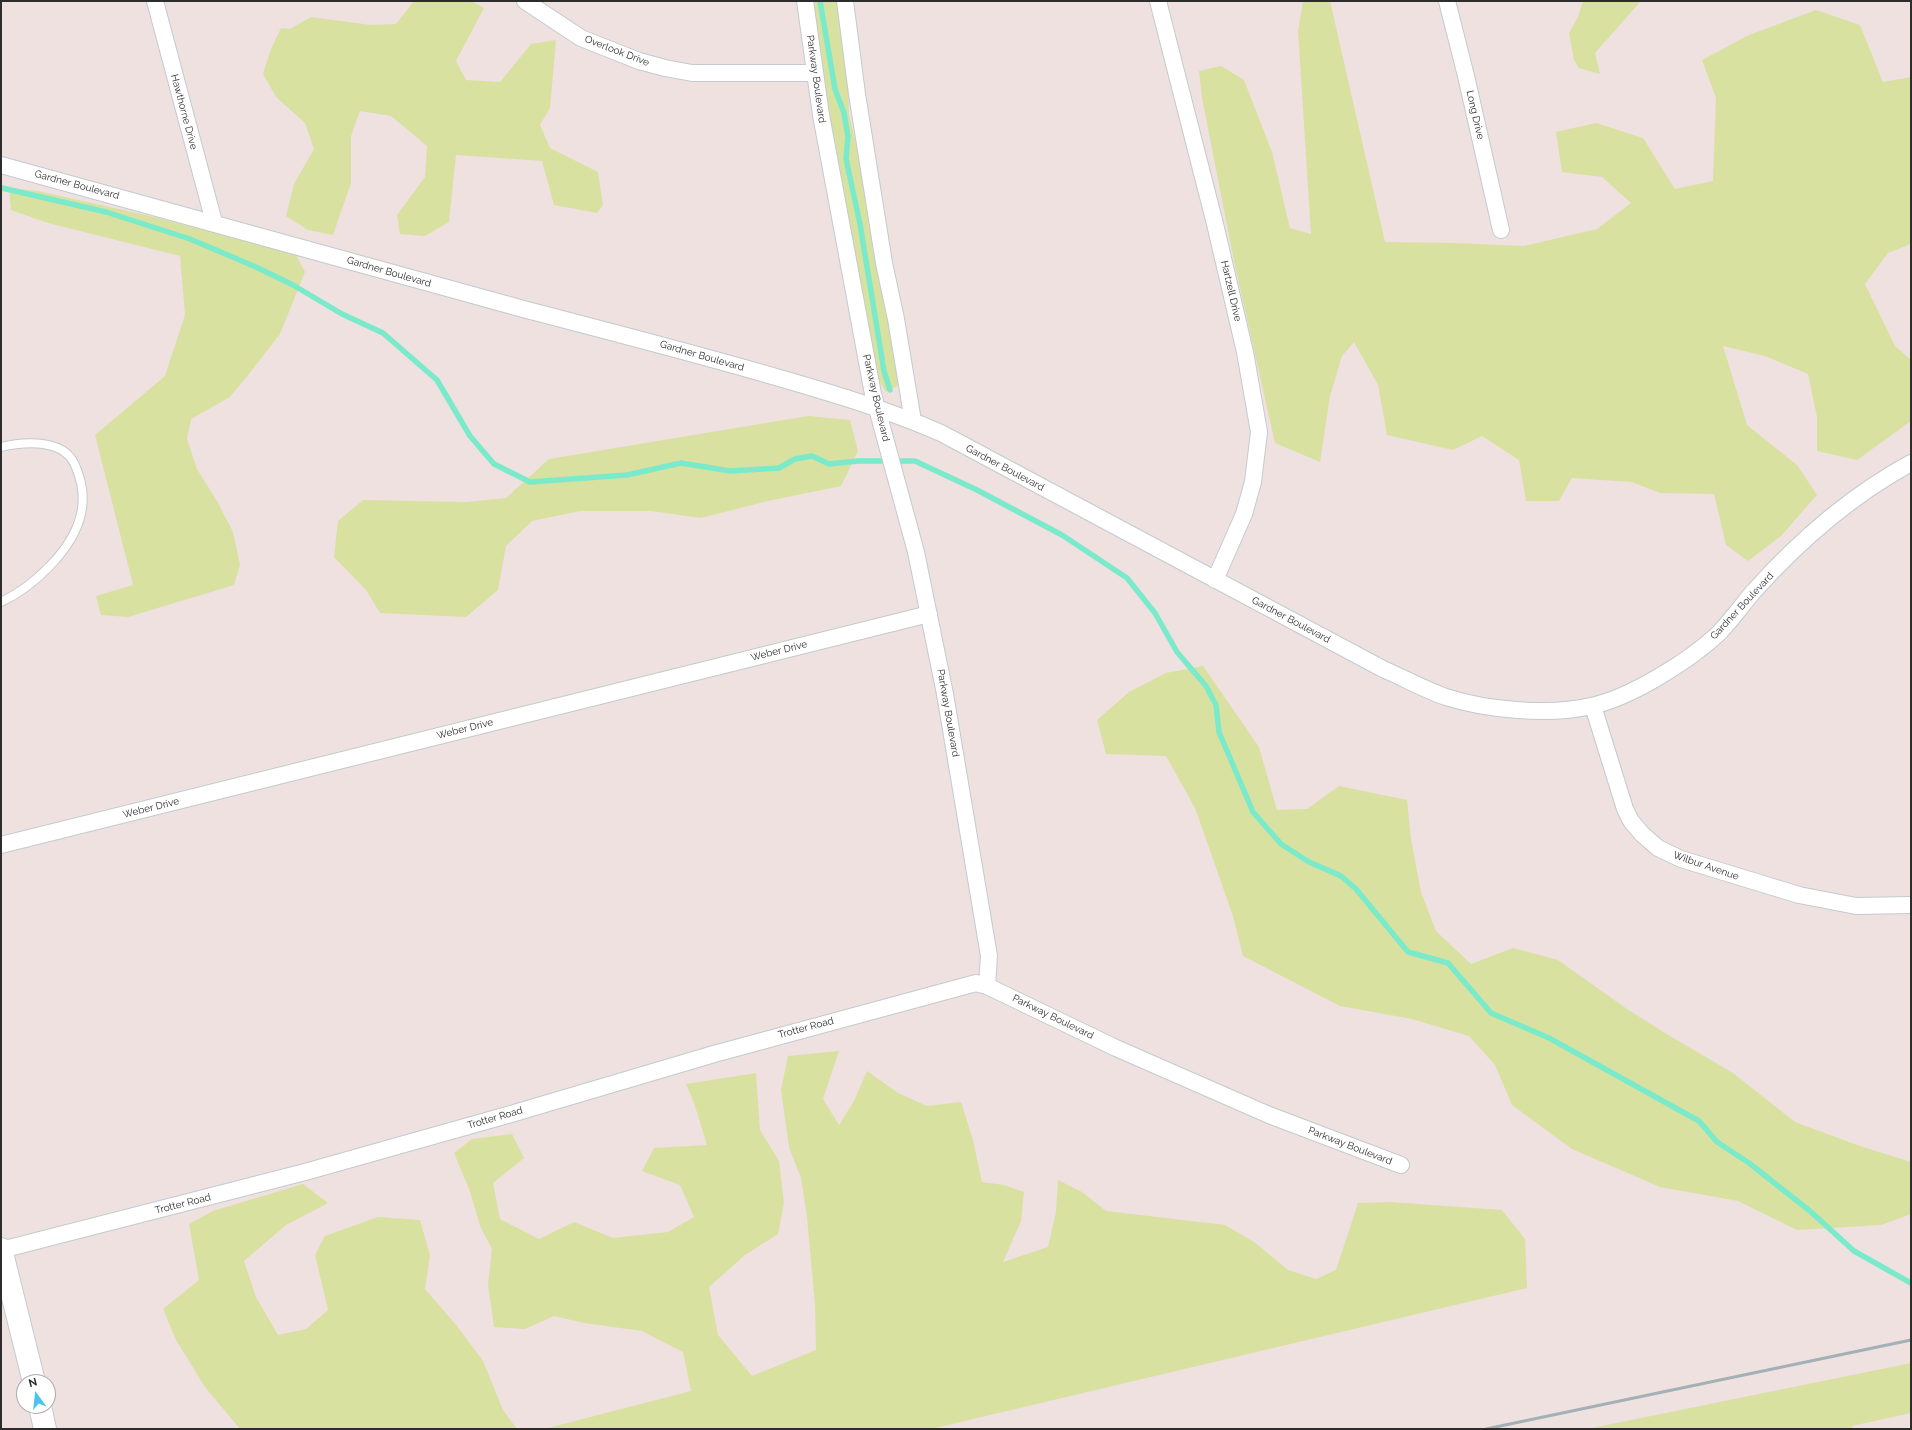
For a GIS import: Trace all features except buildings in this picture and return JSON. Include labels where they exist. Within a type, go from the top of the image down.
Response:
[{"type":"main road","points":[[1,1250],[10,1296],[32,1374]]},
{"type":"main road","points":[[42,1414],[45,1429]]},
{"type":"street","name":"Hawthorne Drive","points":[[155,1],[214,222]]},
{"type":"street","name":"Overlook Drive","points":[[526,1],[581,38],[639,62],[692,73],[815,73]]},
{"type":"street","name":"Parkway Boulevard","points":[[805,1],[821,115],[877,408],[916,552],[945,694],[989,956],[987,986],[1116,1048],[1269,1115],[1401,1165]]},
{"type":"street","points":[[845,1],[857,94],[884,263],[896,319],[913,421]]},
{"type":"street","name":"Hartzell Drive","points":[[1158,1],[1215,224],[1245,352],[1259,432],[1253,482],[1245,508],[1215,580]]},
{"type":"street","name":"Long Drive","points":[[1447,1],[1466,76],[1501,230]]},
{"type":"street","name":"Gardner Boulevard","points":[[1,165],[214,222],[397,275],[696,354],[877,408],[913,421],[942,433],[1383,669],[1445,696],[1475,705],[1517,710],[1580,708],[1593,706],[1635,690],[1695,653],[1724,628],[1755,591],[1806,538],[1865,492],[1911,463]]},
{"type":"street","name":"Weber Drive","points":[[1,845],[929,614]]},
{"type":"street","name":"Wilbur Avenue","points":[[1593,706],[1625,809],[1642,834],[1658,848],[1688,861],[1799,895],[1856,906],[1911,905]]},
{"type":"street","name":"Trotter Road","points":[[1,1250],[305,1172],[511,1114],[714,1054],[969,984],[976,983],[987,986]]},
{"type":"lane","points":[[1,447],[11,444],[35,443],[55,447],[70,457],[79,474],[82,489],[81,514],[71,539],[49,568],[34,582],[14,596],[1,602]]},
{"type":"green space","points":[[414,1],[471,1],[484,8],[456,61],[466,80],[500,82],[531,44],[556,40],[550,108],[540,125],[550,148],[598,172],[603,205],[597,213],[554,205],[542,161],[456,155],[449,222],[425,236],[400,234],[397,215],[425,177],[427,146],[391,116],[360,111],[351,136],[351,183],[333,235],[308,230],[286,216],[294,184],[314,149],[305,123],[276,97],[263,74],[271,49],[281,28],[290,29],[311,17],[371,25],[396,24]]},
{"type":"green space","points":[[814,1],[838,1],[848,75],[849,115],[861,163],[886,300],[899,385],[886,392],[877,377],[848,218],[827,124]]},
{"type":"green space","points":[[1303,1],[1330,1],[1385,242],[1524,246],[1597,229],[1631,203],[1602,177],[1562,172],[1556,132],[1596,123],[1643,138],[1675,189],[1713,181],[1716,98],[1702,60],[1749,35],[1816,10],[1860,25],[1883,82],[1911,77],[1911,244],[1888,253],[1865,284],[1895,346],[1911,360],[1911,421],[1857,460],[1817,451],[1817,417],[1808,374],[1765,356],[1723,346],[1747,425],[1797,465],[1817,495],[1781,536],[1748,561],[1726,545],[1714,494],[1660,493],[1632,482],[1572,478],[1559,501],[1526,501],[1519,460],[1482,436],[1453,450],[1387,435],[1378,385],[1354,342],[1342,356],[1330,396],[1320,462],[1275,443],[1234,261],[1202,98],[1199,71],[1221,66],[1244,80],[1272,152],[1290,228],[1311,234],[1298,31]]},
{"type":"green space","points":[[1583,1],[1641,1],[1595,53],[1600,74],[1579,68],[1574,60],[1569,33],[1578,17]]},
{"type":"green space","points":[[9,188],[38,191],[150,216],[295,253],[305,272],[280,334],[230,397],[191,419],[187,439],[197,469],[217,501],[233,532],[240,565],[234,585],[128,617],[101,615],[96,596],[133,585],[95,435],[165,376],[185,315],[180,256],[48,223],[11,210]]},
{"type":"green space","points":[[808,416],[850,420],[858,451],[841,486],[768,501],[701,518],[651,511],[580,511],[532,521],[506,546],[498,590],[466,617],[380,613],[366,590],[334,557],[338,521],[363,500],[467,502],[506,498],[549,459]]},
{"type":"green space","points":[[1203,666],[1259,747],[1277,810],[1307,809],[1339,786],[1407,800],[1411,839],[1421,892],[1436,931],[1471,964],[1513,948],[1558,960],[1627,1009],[1733,1073],[1795,1122],[1857,1145],[1911,1162],[1911,1214],[1881,1225],[1797,1230],[1738,1201],[1660,1187],[1572,1149],[1512,1105],[1495,1065],[1469,1036],[1412,1019],[1340,1006],[1243,956],[1233,916],[1195,808],[1166,756],[1106,754],[1097,720],[1129,692],[1166,673]]},
{"type":"green space","points":[[839,1051],[823,1099],[839,1125],[854,1101],[867,1071],[898,1093],[927,1106],[961,1102],[973,1140],[982,1182],[1004,1185],[1024,1192],[1021,1221],[1003,1262],[1048,1247],[1056,1212],[1058,1180],[1082,1192],[1106,1211],[1225,1225],[1254,1242],[1288,1270],[1316,1279],[1336,1270],[1358,1203],[1390,1202],[1502,1210],[1525,1239],[1527,1288],[931,1429],[544,1429],[691,1391],[683,1352],[642,1331],[584,1323],[554,1316],[525,1329],[494,1327],[488,1285],[492,1249],[481,1228],[469,1189],[454,1153],[472,1139],[512,1134],[524,1158],[493,1183],[500,1219],[539,1239],[574,1222],[613,1238],[668,1232],[694,1217],[680,1185],[642,1171],[654,1148],[707,1145],[694,1103],[686,1084],[756,1073],[760,1130],[779,1161],[784,1203],[778,1234],[745,1255],[709,1287],[718,1335],[752,1376],[816,1350],[815,1305],[807,1217],[801,1178],[789,1147],[781,1090],[788,1056]]},
{"type":"green space","points":[[303,1184],[328,1203],[286,1225],[244,1261],[256,1297],[278,1335],[306,1329],[328,1310],[315,1255],[325,1236],[378,1217],[420,1220],[430,1255],[425,1289],[457,1326],[483,1361],[503,1410],[517,1429],[240,1429],[205,1387],[176,1340],[163,1309],[199,1280],[189,1224],[213,1211]]},
{"type":"green space","points":[[1911,1363],[1911,1413],[1852,1426],[1853,1429],[1587,1429]]},
{"type":"waterway","points":[[820,1],[835,89],[844,113],[848,137],[846,159],[860,224],[884,371],[890,390]]},
{"type":"waterway","points":[[2,188],[106,212],[190,239],[256,267],[293,285],[342,314],[383,333],[437,380],[470,436],[494,464],[530,482],[627,475],[681,463],[730,471],[779,468],[795,459],[812,456],[829,464],[858,461],[881,461]]},
{"type":"waterway","points":[[901,461],[915,461],[977,490],[1062,535],[1127,578],[1155,613],[1177,652],[1206,686],[1216,705],[1219,732],[1253,812],[1281,844],[1309,862],[1341,876],[1356,889],[1408,952],[1448,963],[1491,1013],[1549,1038],[1699,1121],[1717,1142],[1749,1163],[1810,1211],[1854,1251],[1911,1283]]},
{"type":"railway","points":[[1486,1429],[1911,1340]]}]
